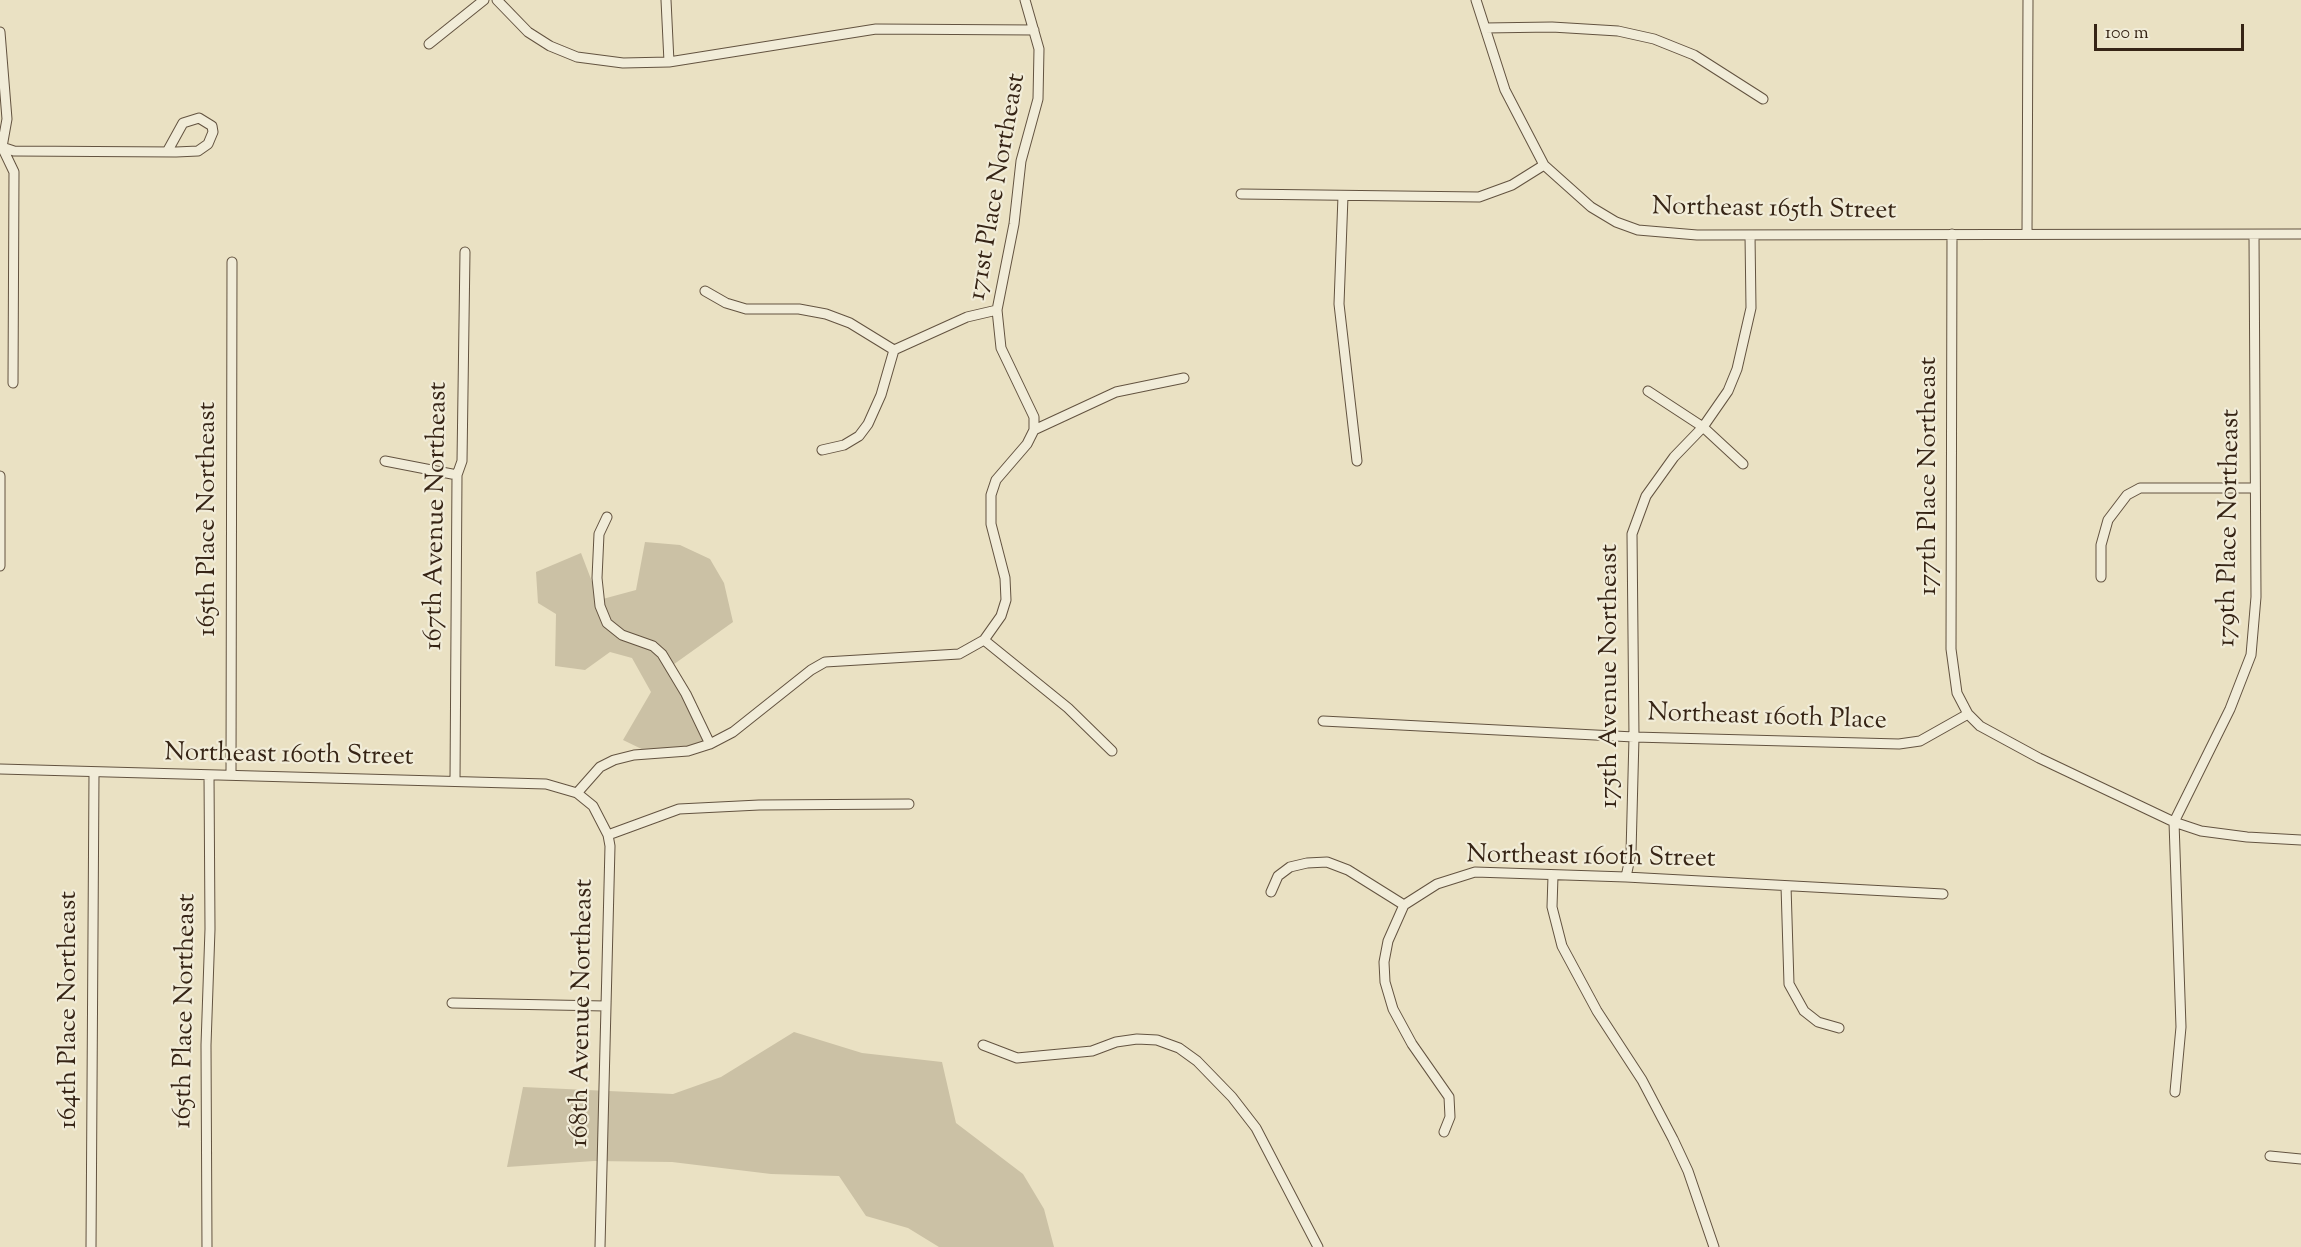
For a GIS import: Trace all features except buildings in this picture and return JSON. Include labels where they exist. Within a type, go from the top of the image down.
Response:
[{"type":"street","points":[[429,44],[484,0]]},
{"type":"street","points":[[497,0],[528,32],[550,46],[577,57],[623,63],[669,62],[876,29],[1034,30]]},
{"type":"street","points":[[666,0],[669,62]]},
{"type":"street","name":"171st Place Northeast","points":[[1025,0],[1034,30],[1041,68],[1038,99],[1021,161],[1014,224],[998,310],[1001,348],[1034,417],[1034,430]]},
{"type":"street","points":[[1241,194],[1479,197],[1512,185],[1544,165],[1505,90],[1476,0]]},
{"type":"street","points":[[2027,234],[2028,0]]},
{"type":"street","points":[[1485,28],[1552,27],[1618,32],[1654,39],[1694,55],[1763,99]]},
{"type":"street","points":[[0,32],[7,119],[1,148],[14,172],[13,383]]},
{"type":"street","points":[[1,148],[14,151],[167,152],[198,151],[208,144],[213,132],[209,121],[200,118],[183,123],[167,152]]},
{"type":"street","name":"Northeast 165th Street","points":[[1544,165],[1591,207],[1616,222],[1663,234],[2301,234]]},
{"type":"street","points":[[1342,196],[1339,304],[1357,461]]},
{"type":"street","name":"177th Place Northeast","points":[[1952,234],[1951,649],[1957,693],[1968,714]]},
{"type":"street","name":"175th Avenue Northeast","points":[[1626,877],[1631,853],[1634,737],[1632,534],[1646,496],[1674,457],[1703,427],[1728,391],[1745,344],[1751,308],[1750,235]]},
{"type":"street","name":"179th Place Northeast","points":[[2175,1092],[2181,1027],[2174,822],[2230,709],[2251,655],[2256,597],[2254,235]]},
{"type":"street","name":"167th Avenue Northeast","points":[[455,781],[457,475],[462,461],[465,252]]},
{"type":"street","name":"165th Place Northeast","points":[[231,775],[232,262]]},
{"type":"street","points":[[705,291],[726,303],[746,309],[799,309],[826,314],[850,323],[894,350]]},
{"type":"street","points":[[822,450],[844,445],[859,436],[868,424],[881,395],[894,350],[967,317],[998,310]]},
{"type":"street","points":[[577,793],[600,766],[614,760],[634,755],[688,751],[710,744],[733,732],[811,670],[825,662],[959,654],[984,640],[1001,616],[1006,600],[1005,578],[989,512],[991,495],[996,480],[1027,444],[1034,430],[1116,392],[1184,378]]},
{"type":"street","points":[[1648,391],[1703,427],[1743,464]]},
{"type":"street","points":[[385,461],[457,475]]},
{"type":"street","points":[[0,476],[0,566]]},
{"type":"street","points":[[2101,577],[2101,545],[2108,520],[2127,495],[2140,488],[2254,488]]},
{"type":"street","points":[[607,517],[599,534],[597,578],[600,606],[607,623],[622,635],[652,646],[662,654],[686,694],[710,744]]},
{"type":"street","points":[[984,640],[1068,708],[1112,750]]},
{"type":"street","points":[[1968,714],[1980,726],[2039,758],[2174,822],[2212,832],[2301,840]]},
{"type":"street","name":"Northeast 160th Place","points":[[1323,721],[1634,737],[1899,744],[1920,741],[1968,714]]},
{"type":"street","name":"Northeast 160th Street","points":[[0,770],[546,784],[577,793]]},
{"type":"street","name":"164th Place Northeast","points":[[91,1247],[94,774]]},
{"type":"street","name":"165th Place Northeast","points":[[207,1247],[206,1045],[210,929],[209,775]]},
{"type":"street","name":"168th Avenue Northeast","points":[[577,793],[593,806],[608,835],[600,1247]]},
{"type":"street","points":[[608,835],[679,809],[770,805],[909,804]]},
{"type":"street","points":[[1271,892],[1278,876],[1290,867],[1327,862],[1348,870],[1404,905],[1388,941],[1384,962],[1385,982],[1393,1009],[1412,1044],[1449,1097],[1450,1117],[1444,1132]]},
{"type":"street","name":"Northeast 160th Street","points":[[1404,905],[1437,884],[1475,872],[1626,877],[1943,894]]},
{"type":"street","points":[[1553,876],[1552,907],[1562,946],[1598,1011],[1642,1080],[1673,1139],[1688,1171],[1714,1247]]},
{"type":"street","points":[[1786,886],[1788,984],[1804,1011],[1818,1022],[1839,1028]]},
{"type":"street","points":[[452,1003],[605,1006]]},
{"type":"street","points":[[984,1045],[1017,1058],[1092,1051],[1126,1041],[1156,1040],[1179,1048],[1197,1061],[1232,1097],[1256,1128],[1318,1247]]},
{"type":"street","points":[[2270,1156],[2301,1159]]},
{"type":"shaded area","points":[[645,542],[680,545],[710,559],[724,583],[733,622],[670,667],[710,744],[652,754],[623,740],[651,692],[632,658],[610,652],[585,670],[555,666],[556,614],[538,603],[536,572],[581,553],[599,600],[636,590]]},
{"type":"shaded area","points":[[794,1032],[862,1053],[942,1062],[956,1123],[1023,1174],[1044,1209],[1054,1247],[939,1247],[908,1228],[866,1216],[839,1176],[771,1174],[672,1162],[594,1161],[507,1167],[523,1087],[673,1094],[721,1077]]}]
